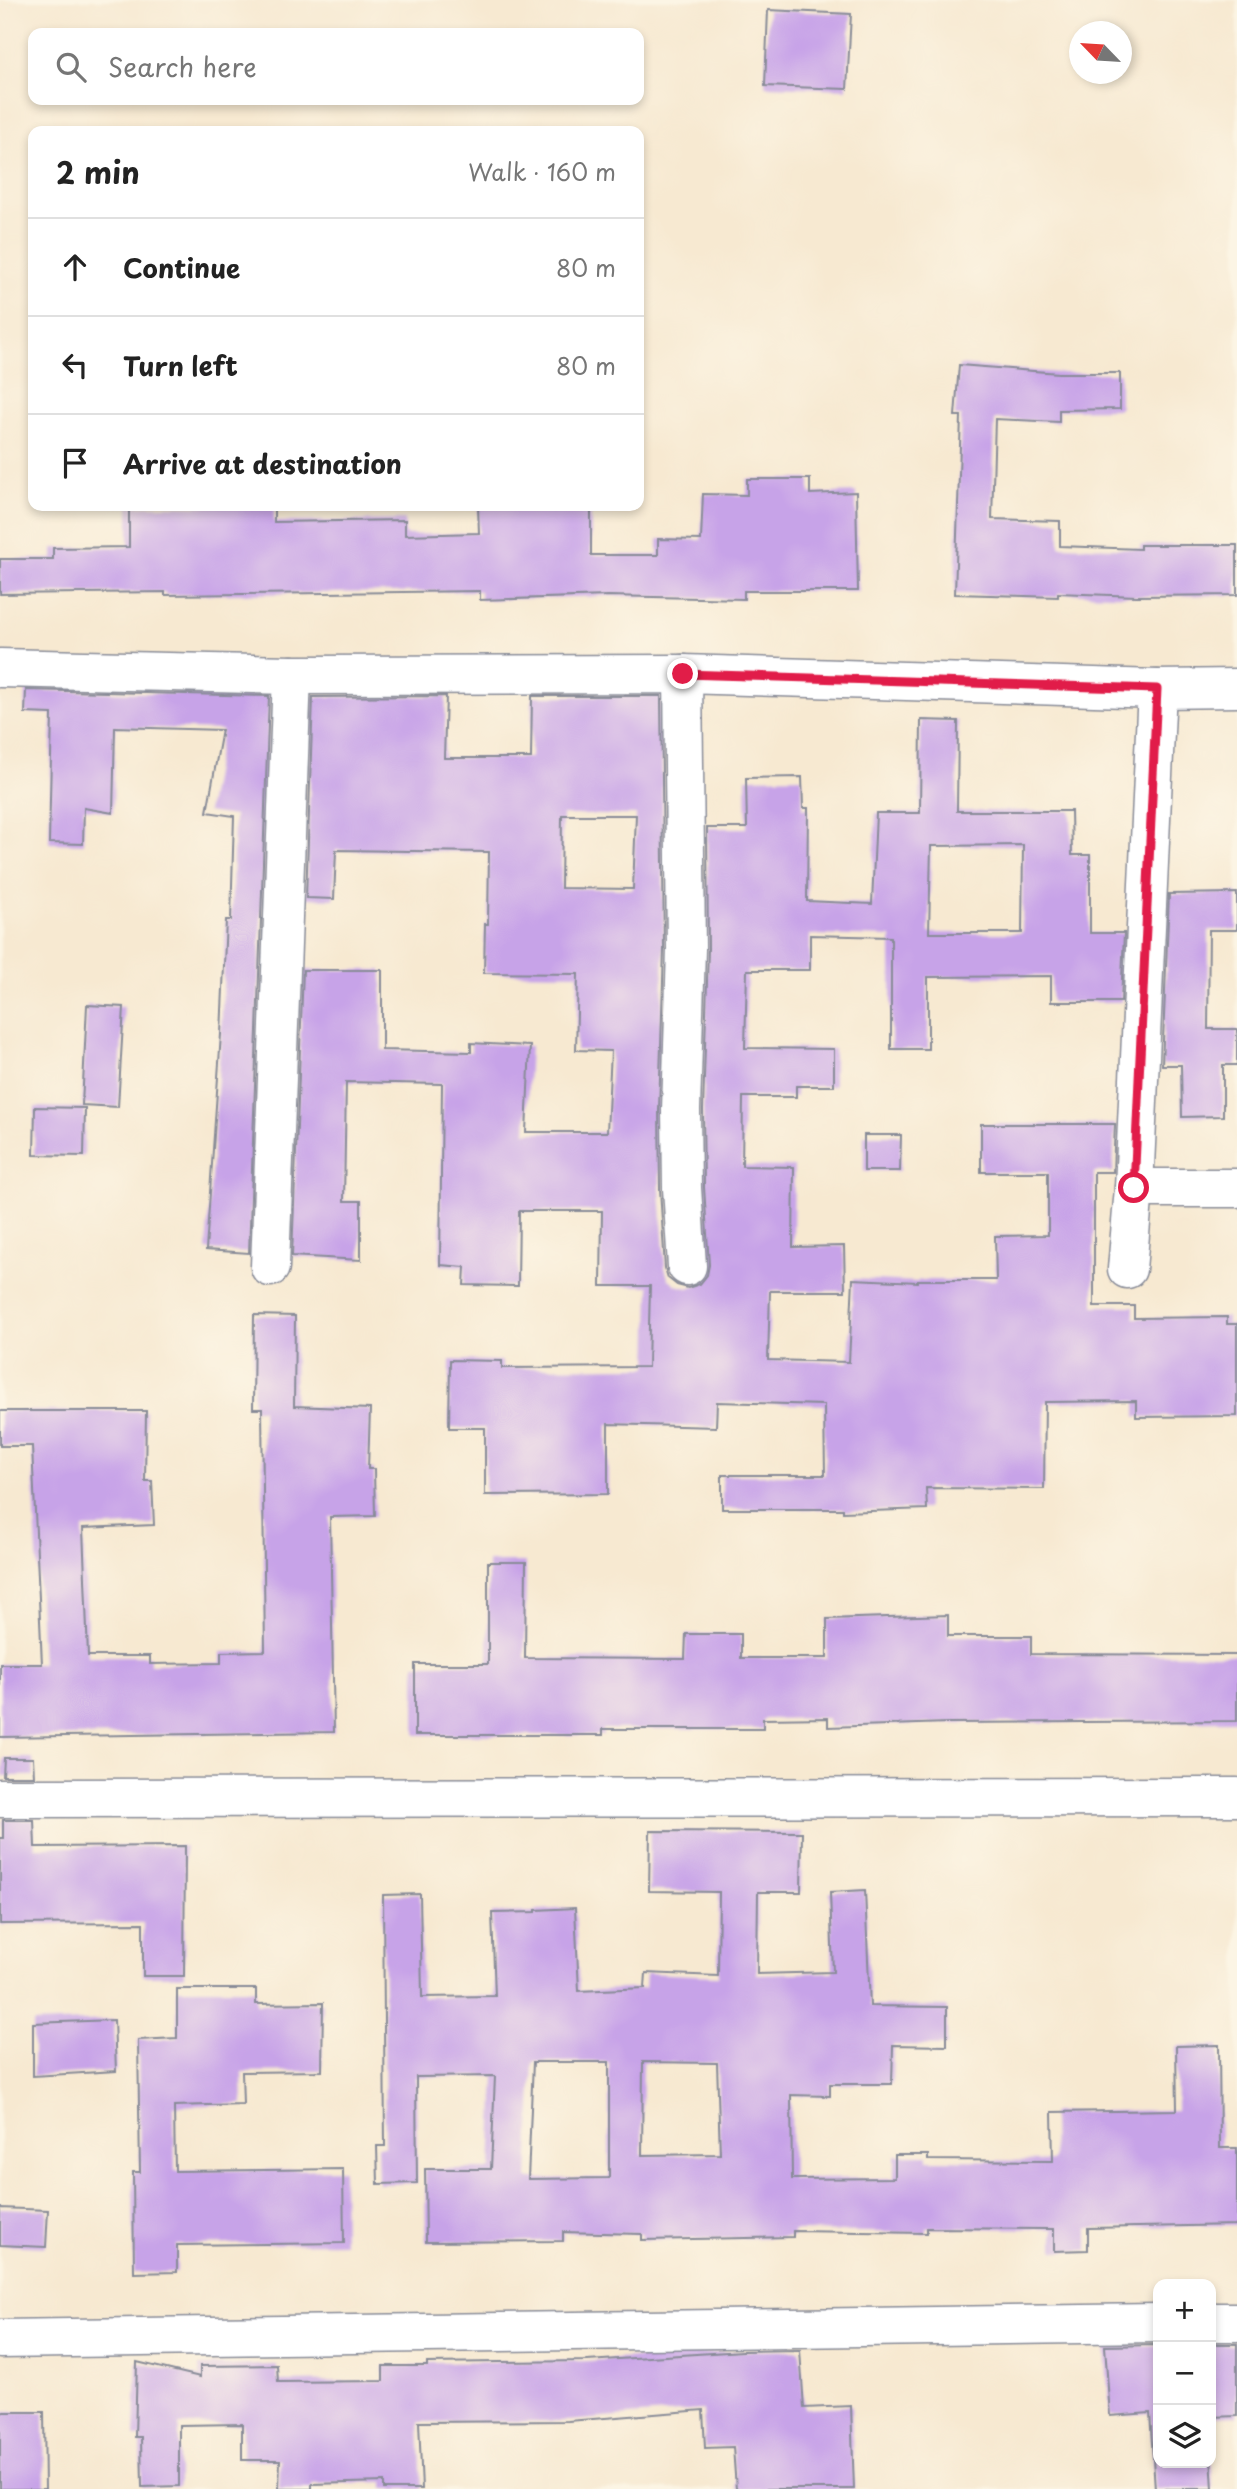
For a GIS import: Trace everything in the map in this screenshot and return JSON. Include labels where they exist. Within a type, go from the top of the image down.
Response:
[{"type":"street","points":[[0,668],[292,675],[683,674],[1157,689],[1237,688]]},
{"type":"street","points":[[683,674],[686,949],[681,1110],[687,1266]]},
{"type":"street","points":[[270,1267],[292,675]]},
{"type":"street","points":[[1127,1269],[1134,1188],[1157,689]]},
{"type":"street","points":[[1134,1188],[1237,1188]]},
{"type":"street","points":[[0,1798],[1237,1797]]},
{"type":"street","points":[[1216,2322],[1237,2322]]},
{"type":"street","points":[[0,2339],[1153,2323]]},
{"type":"building","points":[[768,10],[851,14],[847,89],[765,86]]},
{"type":"building","points":[[959,365],[1059,373],[1120,373],[1120,409],[1059,410],[1059,422],[995,419],[992,519],[1060,521],[1060,546],[1140,549],[1140,545],[1237,545],[1237,595],[1137,596],[1058,593],[1058,597],[955,594],[961,416],[955,416]]},
{"type":"building","points":[[747,479],[810,479],[810,494],[856,492],[858,591],[744,591],[744,599],[608,596],[480,600],[480,591],[0,594],[0,559],[53,559],[53,548],[129,547],[129,511],[274,511],[274,522],[405,520],[405,535],[479,533],[478,511],[591,511],[591,555],[658,555],[658,539],[701,540],[703,494],[747,495]]},
{"type":"building","points":[[26,690],[269,696],[249,1253],[206,1250],[226,920],[231,920],[234,816],[207,812],[222,730],[115,727],[113,813],[84,808],[83,844],[49,843],[52,714],[25,713]]},
{"type":"building","points":[[446,696],[444,758],[531,758],[532,696],[661,696],[664,949],[659,1110],[660,1189],[665,1268],[668,1278],[677,1285],[688,1288],[700,1284],[707,1275],[709,1265],[703,1110],[708,949],[707,828],[747,828],[746,778],[802,777],[803,808],[808,808],[807,901],[872,904],[876,813],[920,813],[921,720],[958,721],[957,811],[1071,811],[1072,855],[1090,855],[1090,933],[1124,933],[1121,1002],[1051,1002],[1051,976],[928,977],[928,1049],[891,1049],[891,937],[810,935],[810,970],[747,970],[745,1048],[834,1049],[834,1086],[796,1086],[796,1097],[743,1097],[742,1166],[794,1167],[793,1247],[844,1246],[845,1291],[770,1291],[768,1360],[849,1362],[853,1279],[918,1282],[996,1280],[995,1236],[1048,1235],[1048,1172],[981,1172],[981,1124],[1115,1124],[1113,1172],[1094,1172],[1094,1306],[1134,1306],[1134,1318],[1227,1317],[1227,1324],[1237,1324],[1237,1416],[1136,1417],[1136,1401],[1045,1402],[1044,1489],[926,1488],[927,1509],[843,1512],[843,1509],[722,1509],[722,1475],[825,1475],[824,1405],[717,1402],[716,1427],[608,1424],[608,1494],[485,1495],[485,1428],[449,1428],[450,1360],[502,1361],[502,1368],[648,1367],[650,1286],[601,1286],[602,1211],[519,1211],[518,1286],[464,1285],[465,1267],[440,1265],[442,1084],[346,1082],[344,1201],[361,1201],[361,1260],[292,1256],[303,970],[382,970],[382,1050],[471,1052],[471,1043],[530,1046],[526,1132],[607,1132],[611,1051],[576,1050],[578,974],[484,973],[489,852],[336,850],[334,899],[306,898],[313,697]],"holes":[[[562,815],[636,815],[633,889],[561,888]],[[1023,845],[1022,933],[929,933],[931,846]]]},
{"type":"building","points":[[1237,893],[1237,930],[1209,930],[1208,1029],[1237,1029],[1237,1065],[1223,1065],[1223,1116],[1182,1117],[1181,1065],[1162,1065],[1169,894]]},
{"type":"building","points":[[87,1005],[124,1007],[118,1107],[82,1105]]},
{"type":"building","points":[[35,1107],[85,1108],[84,1156],[34,1155]]},
{"type":"building","points":[[864,1135],[901,1135],[900,1171],[864,1171]]},
{"type":"building","points":[[254,1315],[295,1316],[294,1406],[370,1409],[368,1469],[374,1469],[375,1516],[330,1517],[334,1732],[0,1737],[0,1664],[42,1664],[32,1446],[0,1446],[0,1411],[146,1411],[145,1481],[152,1481],[154,1525],[83,1528],[88,1656],[150,1656],[150,1664],[221,1663],[221,1652],[265,1651],[262,1409],[253,1409]]},
{"type":"building","points":[[488,1562],[526,1562],[525,1658],[685,1659],[686,1634],[741,1634],[741,1658],[827,1658],[827,1619],[948,1615],[948,1636],[1031,1636],[1031,1654],[1237,1655],[1237,1721],[948,1723],[828,1727],[828,1718],[763,1719],[763,1729],[603,1729],[603,1735],[415,1735],[415,1664],[488,1664]]},
{"type":"building","points":[[4,1758],[33,1758],[34,1776],[3,1776]]},
{"type":"building","points":[[3,1820],[34,1820],[35,1847],[185,1846],[184,1976],[143,1976],[143,1923],[0,1924],[0,1838],[3,1838]]},
{"type":"building","points":[[650,1831],[802,1832],[801,1892],[758,1892],[757,1974],[833,1972],[830,1892],[865,1890],[870,2006],[947,2007],[947,2046],[893,2045],[892,2084],[830,2084],[830,2096],[791,2095],[792,2179],[895,2178],[895,2155],[928,2155],[928,2160],[1053,2161],[1052,2112],[1177,2110],[1176,2046],[1219,2045],[1220,2148],[1237,2148],[1237,2225],[1088,2228],[1088,2250],[1054,2251],[1054,2229],[927,2228],[927,2233],[793,2231],[793,2237],[642,2240],[642,2234],[563,2232],[563,2241],[426,2242],[425,2169],[491,2169],[495,2076],[416,2077],[417,2183],[378,2184],[377,2146],[385,2146],[383,1895],[420,1894],[422,1997],[495,1996],[492,1913],[575,1908],[579,1991],[645,1988],[646,1973],[718,1976],[719,1892],[649,1891]],"holes":[[[533,2062],[609,2062],[609,2178],[528,2179]],[[643,2062],[717,2063],[720,2154],[642,2155]]]},
{"type":"building","points":[[177,1989],[256,1989],[256,2004],[323,2003],[322,2071],[242,2072],[243,2104],[174,2106],[175,2171],[343,2169],[344,2243],[177,2245],[177,2272],[134,2273],[133,2172],[140,2172],[138,2040],[177,2038]]},
{"type":"building","points":[[114,2020],[116,2071],[33,2076],[33,2023]]},
{"type":"building","points":[[0,2208],[48,2210],[46,2247],[0,2245]]},
{"type":"building","points":[[1216,2344],[1237,2344],[1237,2416],[1216,2417]]},
{"type":"building","points":[[1153,2345],[1153,2459],[1150,2413],[1110,2416],[1105,2346]]},
{"type":"building","points":[[800,2350],[804,2408],[851,2406],[854,2489],[736,2489],[733,2447],[705,2448],[703,2410],[568,2421],[419,2422],[422,2489],[384,2489],[384,2482],[312,2484],[312,2489],[279,2489],[280,2460],[242,2460],[242,2424],[179,2425],[179,2486],[142,2487],[141,2437],[135,2437],[137,2362],[200,2377],[200,2366],[277,2365],[278,2382],[383,2381],[383,2366],[587,2361]]},
{"type":"building","points":[[0,2412],[44,2412],[45,2489],[0,2489]]},
{"type":"building","points":[[1154,2468],[1212,2468],[1213,2489],[1155,2489]]},
{"type":"route","points":[[683,674],[1157,689],[1134,1188]]}]
